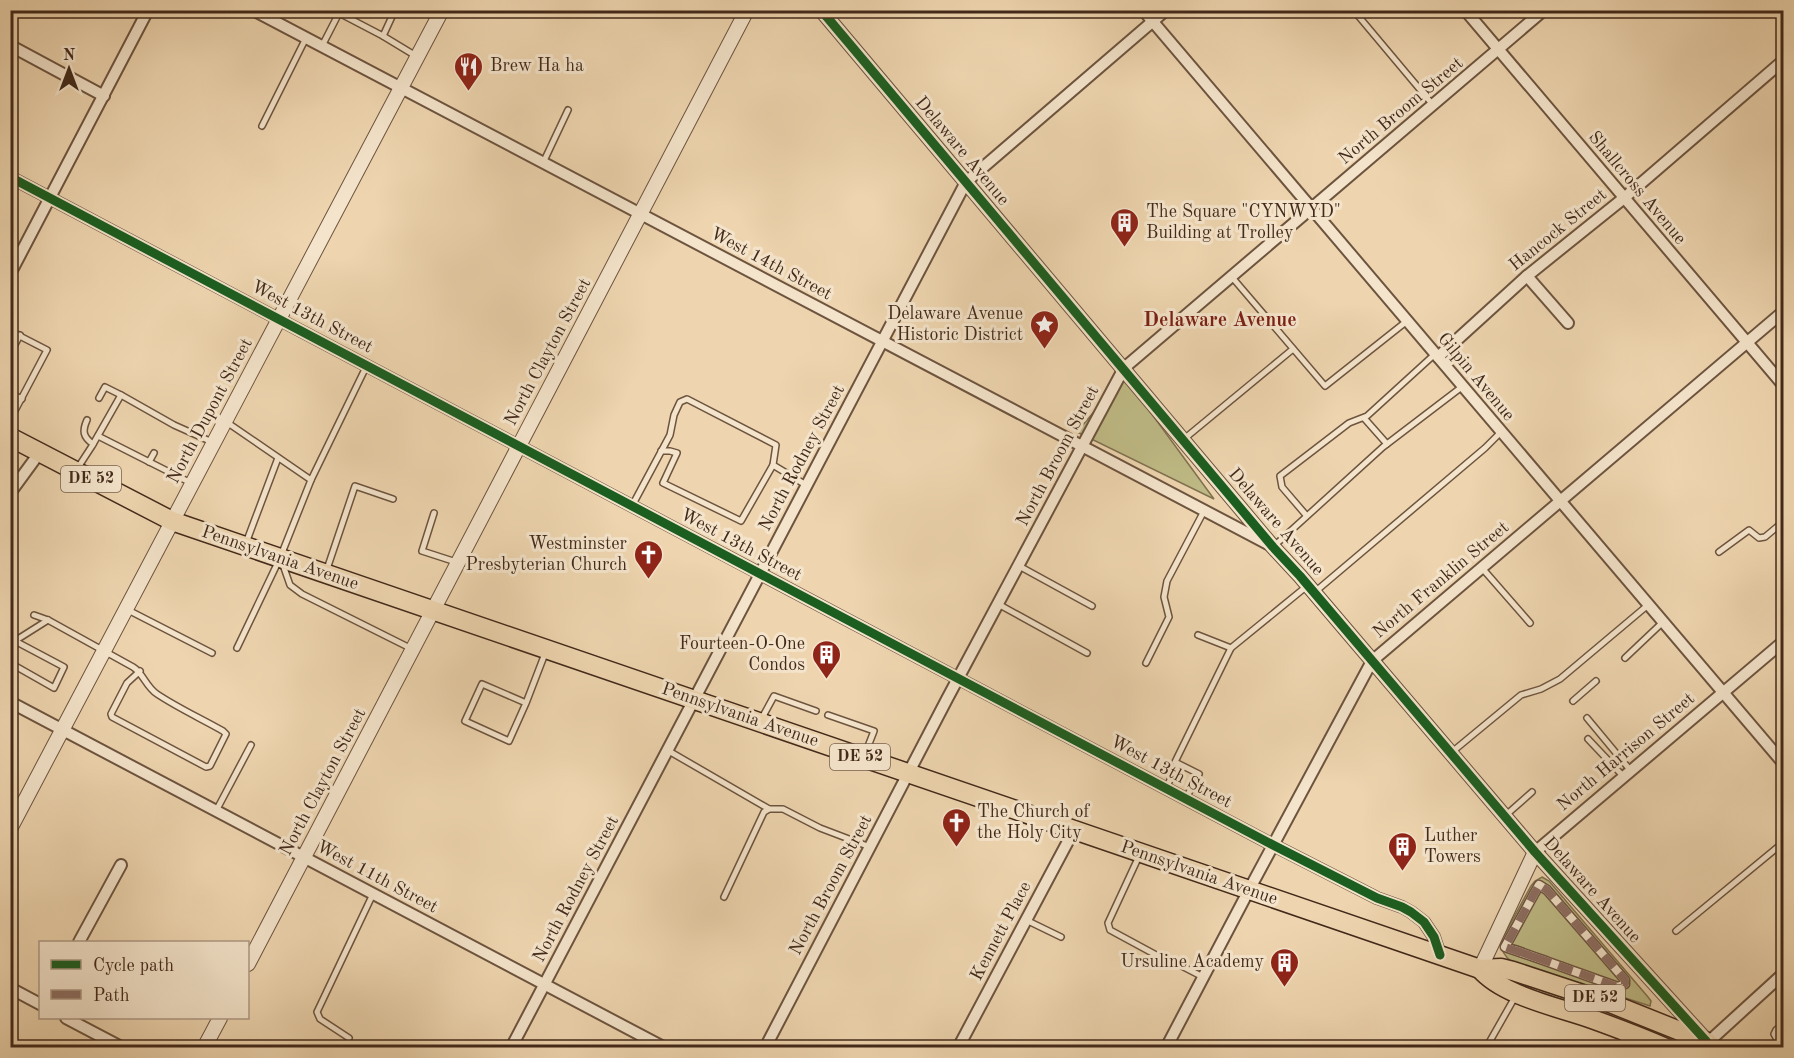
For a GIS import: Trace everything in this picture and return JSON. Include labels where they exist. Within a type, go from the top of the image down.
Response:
[{"type":"main road","name":"Pennsylvania Avenue","points":[[10,437],[172,521],[1480,969],[1501,968],[1513,971],[1610,1003],[1708,1046]]},
{"type":"main road","name":"Pennsylvania Avenue","points":[[1480,969],[1495,983],[1623,1040],[1666,1047]]},
{"type":"street","points":[[10,274],[148,10]]},
{"type":"street","name":"West 14th Street","points":[[253,10],[1273,547]]},
{"type":"street","name":"North Dupont Street","points":[[10,828],[442,10]]},
{"type":"street","name":"North Clayton Street","points":[[249,962],[747,10]]},
{"type":"street","points":[[813,10],[825,16]]},
{"type":"street","name":"Gilpin Avenue","points":[[1143,10],[1723,693],[1782,759]]},
{"type":"street","name":"North Rodney Street","points":[[511,1047],[966,182],[1166,10]]},
{"type":"street","name":"Shallcross Avenue","points":[[1465,10],[1784,387]]},
{"type":"street","name":"North Broom Street","points":[[765,1047],[1124,368],[1544,10]]},
{"type":"street","name":"Delaware Avenue","points":[[825,16],[1273,547],[1312,589],[1535,852],[1708,1046]]},
{"type":"street","points":[[11,46],[104,96]]},
{"type":"street","name":"Hancock Street","points":[[1436,355],[1527,276],[1624,198],[1784,60]]},
{"type":"street","name":"West 13th Street","points":[[10,177],[1273,845],[1377,898],[1402,907],[1424,922],[1434,937],[1440,955]]},
{"type":"street","points":[[1527,276],[1568,323]]},
{"type":"street","name":"North Franklin Street","points":[[1166,1047],[1372,661],[1784,311]]},
{"type":"street","points":[[10,493],[40,452]]},
{"type":"street","name":"North Harrison Street","points":[[1480,969],[1535,852],[1784,641]]},
{"type":"street","name":"West 11th Street","points":[[10,702],[665,1047]]},
{"type":"street","name":"Kennett Place","points":[[958,1047],[1074,830]]},
{"type":"street","points":[[80,941],[121,865]]},
{"type":"street","points":[[1539,885],[1547,890],[1611,963],[1625,980],[1625,984],[1618,987],[1546,962],[1505,947],[1539,885]]},
{"type":"street","points":[[1708,1046],[1784,973]]},
{"type":"street","points":[[10,988],[39,1003]]},
{"type":"street","points":[[70,1019],[123,1047]]},
{"type":"street","points":[[204,1047],[219,1019]]},
{"type":"lane","points":[[383,36],[395,10]]},
{"type":"lane","points":[[475,10],[482,14],[484,10]]},
{"type":"lane","points":[[322,47],[340,12],[417,57]]},
{"type":"lane","points":[[1355,12],[1433,105]]},
{"type":"lane","points":[[262,126],[306,38]]},
{"type":"lane","points":[[543,163],[568,110]]},
{"type":"lane","points":[[1231,276],[1324,386],[1407,321]]},
{"type":"lane","points":[[10,331],[47,350],[10,420]]},
{"type":"lane","points":[[10,354],[20,335]]},
{"type":"lane","points":[[1184,439],[1293,349]]},
{"type":"lane","points":[[1306,515],[1282,487],[1280,476],[1349,423],[1364,418],[1436,355]]},
{"type":"lane","points":[[237,648],[280,558],[311,480],[367,365]]},
{"type":"lane","points":[[1273,547],[1387,444],[1463,386]]},
{"type":"lane","points":[[99,398],[105,387],[170,424],[213,443]]},
{"type":"lane","points":[[10,393],[22,399]]},
{"type":"lane","points":[[76,471],[121,395]]},
{"type":"lane","points":[[632,506],[661,451],[670,435],[674,415],[680,402],[687,399],[776,446],[773,465],[741,521],[663,483],[677,453],[670,450],[661,451]]},
{"type":"lane","points":[[1364,418],[1387,444]]},
{"type":"lane","points":[[87,420],[83,428],[84,435],[93,444]]},
{"type":"lane","points":[[225,421],[311,480]]},
{"type":"lane","points":[[1186,798],[1199,774],[1175,762],[1231,648],[1312,589],[1485,448],[1501,432]]},
{"type":"lane","points":[[98,436],[191,483]]},
{"type":"lane","points":[[117,445],[121,436]]},
{"type":"lane","points":[[149,462],[153,453]]},
{"type":"lane","points":[[246,546],[278,458]]},
{"type":"lane","points":[[773,465],[806,485]]},
{"type":"lane","points":[[326,574],[355,486],[393,499]]},
{"type":"lane","points":[[1146,663],[1169,617],[1164,597],[1167,581],[1204,511]]},
{"type":"lane","points":[[434,513],[422,550],[458,562]]},
{"type":"lane","points":[[1719,552],[1749,530],[1759,538],[1765,537],[1784,521]]},
{"type":"lane","points":[[280,558],[290,585],[302,594],[412,649]]},
{"type":"lane","points":[[1019,566],[1092,606]]},
{"type":"lane","points":[[1482,568],[1530,623]]},
{"type":"lane","points":[[998,604],[1087,653]]},
{"type":"lane","points":[[1451,753],[1521,695],[1541,689],[1560,679],[1648,605]]},
{"type":"lane","points":[[125,609],[212,653]]},
{"type":"lane","points":[[34,615],[48,620],[140,671],[146,684],[156,693],[224,731],[226,734],[210,766],[206,767],[112,717],[111,714],[127,683],[140,671]]},
{"type":"lane","points":[[13,642],[48,620]]},
{"type":"lane","points":[[1624,658],[1663,622]]},
{"type":"lane","points":[[1198,635],[1231,648]]},
{"type":"lane","points":[[10,663],[54,688],[64,667],[13,642]]},
{"type":"lane","points":[[526,703],[482,684],[465,721],[509,741],[526,703],[546,649]]},
{"type":"lane","points":[[1573,701],[1596,681]]},
{"type":"lane","points":[[760,722],[774,696],[816,711]]},
{"type":"lane","points":[[828,715],[874,731],[864,758]]},
{"type":"lane","points":[[1587,718],[1628,774]]},
{"type":"lane","points":[[1588,739],[1628,774]]},
{"type":"lane","points":[[216,811],[251,745]]},
{"type":"lane","points":[[667,750],[769,809],[783,809],[819,828],[870,847]]},
{"type":"lane","points":[[1166,788],[1178,764]]},
{"type":"lane","points":[[1504,816],[1532,792]]},
{"type":"lane","points":[[724,897],[764,812],[769,809]]},
{"type":"lane","points":[[1676,931],[1784,842]]},
{"type":"lane","points":[[1141,853],[1108,923],[1110,930],[1203,977]]},
{"type":"lane","points":[[349,1038],[320,1019],[317,1012],[373,894]]},
{"type":"lane","points":[[1026,920],[1061,937]]},
{"type":"lane","points":[[1486,1047],[1517,993]]},
{"type":"lane","points":[[1782,1047],[1774,1034],[1784,1023]]},
{"type":"shaded area","points":[[1124,376],[1214,499],[1077,432]]},
{"type":"shaded area","points":[[1542,877],[1549,881],[1648,997],[1651,1001],[1650,1006],[1511,961],[1506,956],[1501,945],[1502,939],[1531,886]]},
{"type":"marked path","points":[[1515,950],[1618,987],[1625,984],[1625,980],[1547,890],[1539,885],[1505,947],[1546,961]]},
{"type":"cycle path","points":[[821,10],[1273,547],[1535,852],[1707,1042]]},
{"type":"cycle path","points":[[10,177],[1273,845],[1377,898],[1402,907],[1424,922],[1434,937],[1440,955]]},
{"type":"place","name":"Brew Ha ha","points":[[469,92]]},
{"type":"place","name":"The Square \"CYNWYD\" Building at Trolley","points":[[1125,248]]},
{"type":"place","name":"Delaware Avenue Historic District","points":[[1044,350]]},
{"type":"place","name":"Westminster Presbyterian Church","points":[[648,580]]},
{"type":"place","name":"Fourteen-O-One Condos","points":[[826,680]]},
{"type":"place","name":"The Church of the Holy City","points":[[956,848]]},
{"type":"place","name":"Luther Towers","points":[[1403,872]]},
{"type":"place","name":"Ursuline Academy","points":[[1285,988]]},
{"type":"district","name":"Delaware Avenue","points":[[1220,321]]}]
